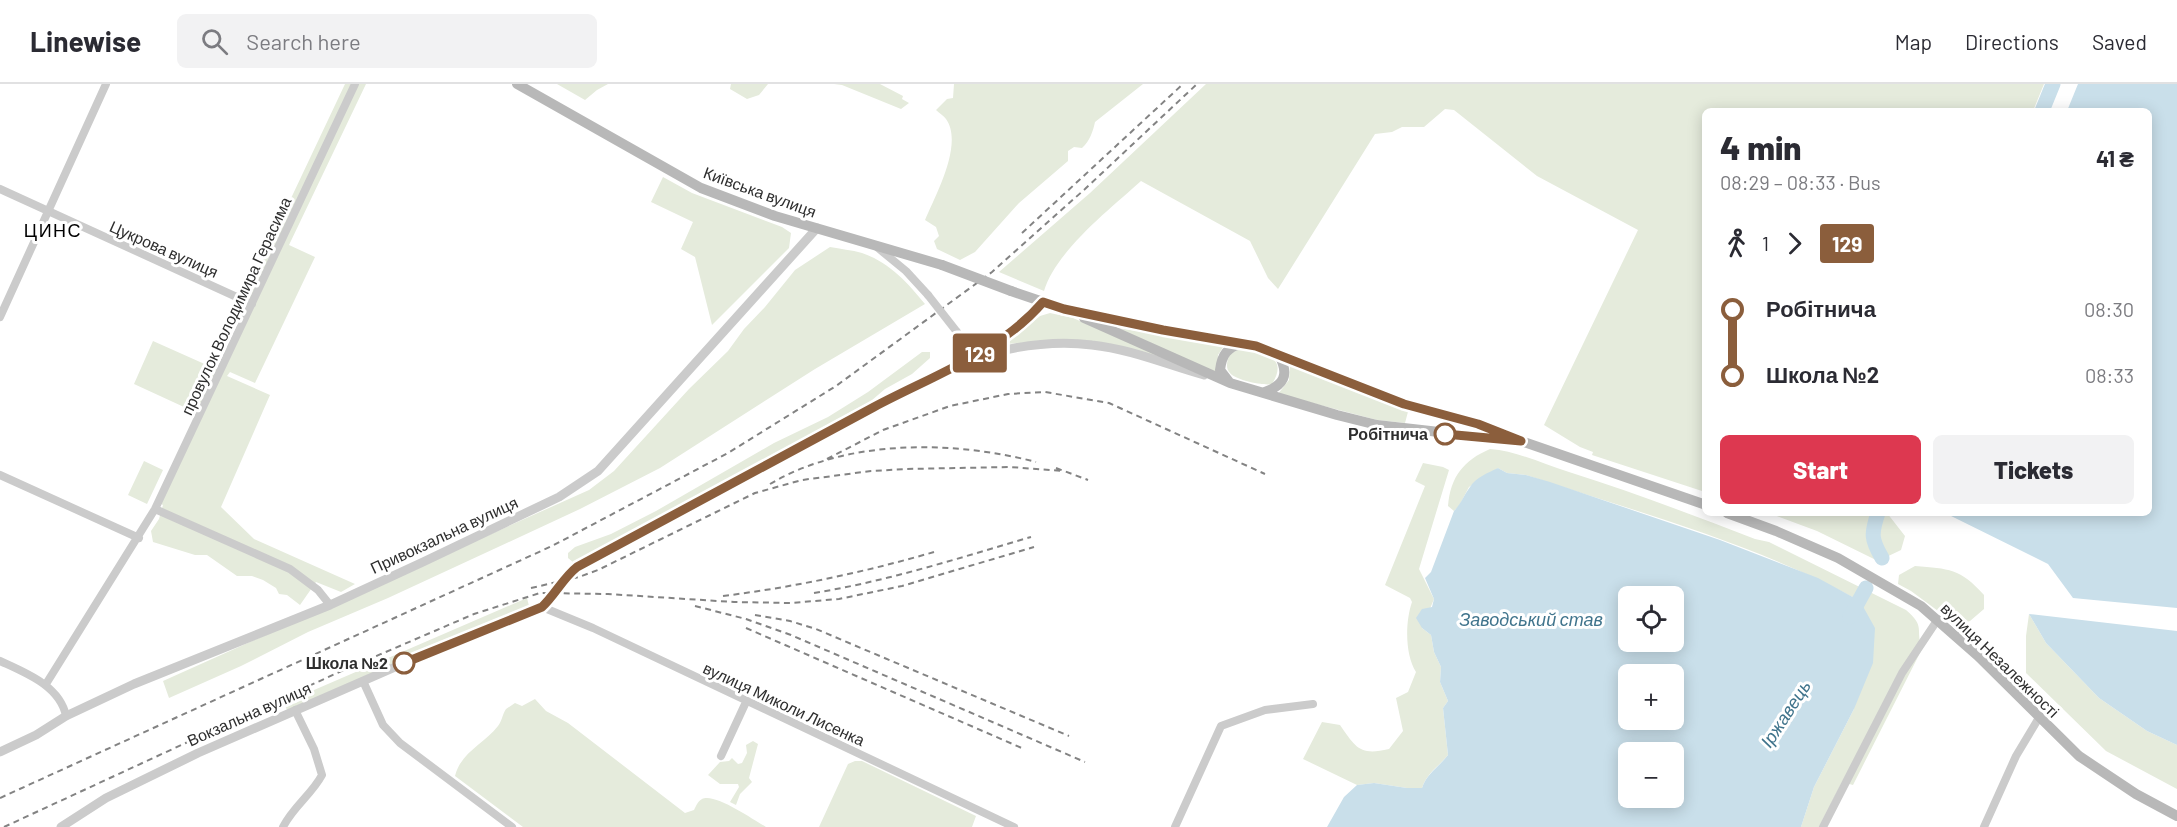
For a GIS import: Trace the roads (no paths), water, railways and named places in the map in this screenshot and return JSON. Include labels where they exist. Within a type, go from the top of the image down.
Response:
[{"type":"main road","name":"Київська вулиця","points":[[518,84],[701,189],[817,228],[942,265],[1043,302]]},
{"type":"main road","points":[[1043,302],[1064,309],[1230,383],[1337,415],[1377,425],[1521,441]]},
{"type":"main road","points":[[1064,309],[1269,350],[1280,357],[1404,404],[1478,424],[1702,504]]},
{"type":"main road","points":[[1230,383],[1220,370],[1221,360],[1231,347],[1243,343]]},
{"type":"main road","points":[[1266,392],[1277,387],[1285,374],[1285,367],[1280,357]]},
{"type":"main road","name":"вулиця Незалежності","points":[[1735,516],[1804,542],[1903,594],[1938,619],[2079,756],[2098,770],[2177,816]]},
{"type":"street","points":[[0,317],[106,84]]},
{"type":"street","name":"провулок Володимира Герасима","points":[[45,684],[139,538],[155,509],[355,84]]},
{"type":"street","name":"Цукрова вулиця","points":[[0,189],[252,304]]},
{"type":"street","name":"Привокзальна вулиця","points":[[0,752],[134,684],[330,605],[559,497],[598,471],[817,228]]},
{"type":"street","points":[[873,243],[906,271],[928,295],[957,332],[973,358],[1013,347],[1066,343],[1092,345],[1118,350],[1230,383]]},
{"type":"street","name":"Вокзальна вулиця","points":[[65,826],[106,798],[146,778],[295,710],[542,607],[577,567],[901,393],[973,358],[1008,335],[1033,314],[1043,302]]},
{"type":"street","points":[[0,475],[139,538]]},
{"type":"street","points":[[155,509],[290,569],[318,590],[330,605]]},
{"type":"street","name":"вулиця Миколи Лисенка","points":[[542,607],[593,628],[1014,827]]},
{"type":"street","points":[[1823,827],[1902,673],[1938,619]]},
{"type":"street","points":[[0,661],[45,684],[64,705],[66,717]]},
{"type":"street","points":[[363,681],[383,725],[399,743],[512,827]]},
{"type":"street","points":[[721,756],[747,702]]},
{"type":"street","points":[[1175,827],[1221,726],[1265,710],[1313,704]]},
{"type":"street","points":[[283,827],[288,818],[315,789],[322,775],[314,749],[295,710]]},
{"type":"street","points":[[1984,827],[2016,756],[2040,716]]},
{"type":"water","points":[[2078,84],[2177,84],[2177,608],[2073,598],[2048,564],[1951,516],[2152,516],[2152,108],[2068,108]]},
{"type":"water","name":"Заводський став","points":[[1498,468],[1507,473],[1526,475],[1550,482],[1720,540],[1818,578],[1860,601],[1875,628],[1873,663],[1854,709],[1814,787],[1801,827],[1327,827],[1344,797],[1357,785],[1374,783],[1422,788],[1430,774],[1448,755],[1443,708],[1448,701],[1440,682],[1441,667],[1434,652],[1431,635],[1422,628],[1416,618],[1422,609],[1432,607],[1434,599],[1425,578],[1431,572],[1454,511],[1479,478]]},
{"type":"water","points":[[2029,614],[2177,631],[2177,745],[2147,731],[2099,698],[2046,643]]},
{"type":"waterway","points":[[2043,108],[2053,84]]},
{"type":"waterway","points":[[1877,516],[1873,536],[1882,558]]},
{"type":"waterway","name":"Іржавець","points":[[1850,617],[1866,588]]},
{"type":"railway","points":[[1022,233],[1183,84]]},
{"type":"railway","points":[[0,798],[552,546],[728,453],[836,386],[992,272],[1197,84]]},
{"type":"railway","points":[[827,459],[883,430],[950,406],[1008,394],[1045,392],[1109,403],[1265,474]]},
{"type":"railway","points":[[770,484],[800,469],[832,458],[865,451],[900,448],[935,447],[970,450],[1036,462]]},
{"type":"railway","points":[[531,588],[579,577],[598,570],[755,493],[802,480],[906,469],[1010,467],[1063,471]]},
{"type":"railway","points":[[1056,468],[1088,480]]},
{"type":"railway","points":[[814,593],[896,576],[1031,537]]},
{"type":"railway","points":[[4,827],[337,673],[474,614],[540,593],[608,594],[734,602],[791,603],[839,599],[902,586],[1034,547]]},
{"type":"railway","points":[[723,596],[830,578],[934,552]]},
{"type":"railway","points":[[695,606],[746,619],[791,635],[1085,762]]},
{"type":"railway","points":[[755,615],[790,621],[816,629],[1069,736]]},
{"type":"railway","points":[[746,628],[1024,749]]},
{"type":"place","name":"Робітнича","points":[[1445,434]]},
{"type":"place","name":"Школа №2","points":[[404,663]]},
{"type":"district","name":"ЦИНС","points":[[53,231]]}]
